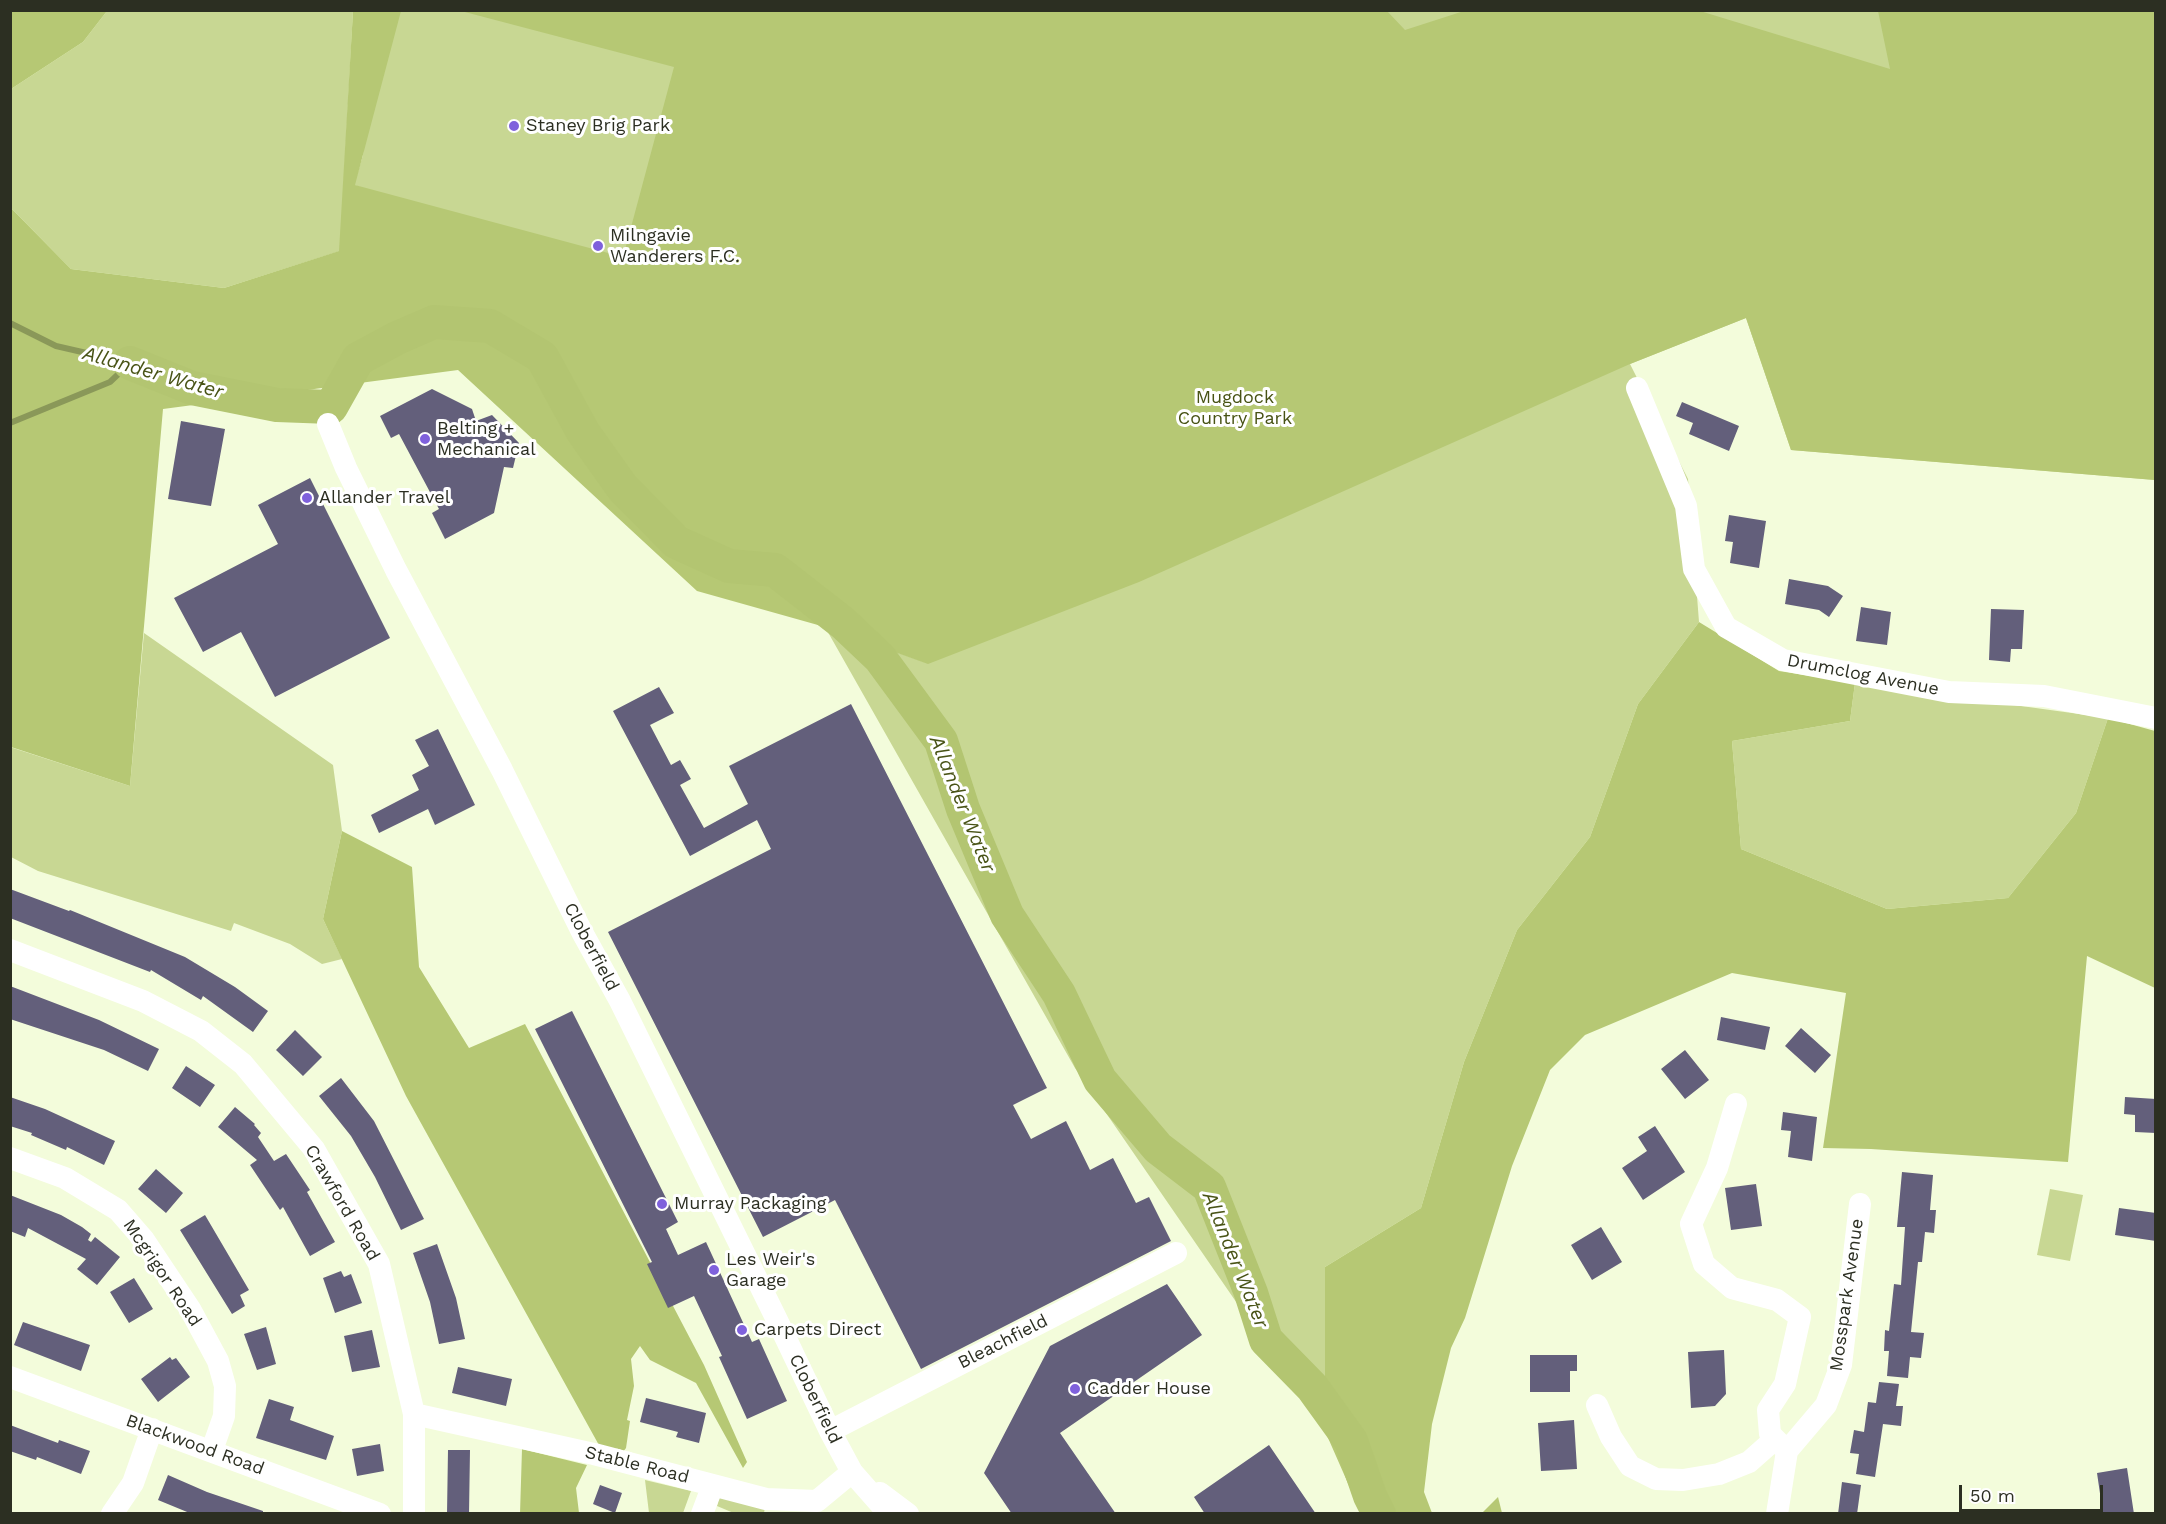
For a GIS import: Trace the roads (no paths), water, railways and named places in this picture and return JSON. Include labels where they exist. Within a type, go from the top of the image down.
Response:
[{"type":"street","name":"Drumclog Avenue","points":[[1637,388],[1686,506],[1694,569],[1726,627],[1783,660],[1949,692],[2044,696],[2156,718]]},
{"type":"street","name":"Cloberfield","points":[[328,424],[346,468],[391,560],[502,770],[582,932],[620,1001],[852,1472]]},
{"type":"street","name":"Crawford Road","points":[[10,950],[143,1001],[201,1031],[243,1065],[314,1149],[379,1264],[414,1414],[414,1514]]},
{"type":"street","points":[[1736,1104],[1717,1168],[1691,1224],[1704,1264],[1732,1288],[1777,1300],[1800,1317],[1785,1384],[1768,1410],[1770,1434],[1781,1445],[1778,1514]]},
{"type":"street","name":"Mcgrigor Road","points":[[10,1158],[65,1178],[118,1210],[144,1240],[190,1309],[218,1361],[225,1386],[224,1416],[212,1450]]},
{"type":"street","name":"Mosspark Avenue","points":[[1597,1405],[1611,1437],[1630,1466],[1656,1479],[1683,1480],[1719,1474],[1749,1462],[1781,1445],[1826,1406],[1841,1365],[1860,1204]]},
{"type":"street","name":"Bleachfield","points":[[830,1431],[1176,1253]]},
{"type":"street","name":"Blackwood Road","points":[[10,1377],[380,1514]]},
{"type":"street","name":"Stable Road","points":[[414,1414],[594,1454],[766,1499],[817,1501],[852,1472]]},
{"type":"street","points":[[112,1514],[133,1483],[152,1429]]},
{"type":"street","points":[[852,1472],[889,1514]]},
{"type":"street","points":[[852,1472],[908,1514]]},
{"type":"street","points":[[702,1514],[713,1485]]},
{"type":"waterway","name":"Allander Water","points":[[130,363],[192,388],[277,405],[331,407],[358,359],[397,338],[434,322],[490,326],[542,357],[583,432],[622,487],[676,542],[729,566],[775,570],[843,623],[880,658],[941,741],[963,809],[1007,915],[1059,994],[1100,1080],[1158,1148],[1209,1187],[1251,1293],[1266,1340],[1312,1387],[1351,1441],[1370,1496],[1379,1514]]},
{"type":"waterway","name":"Allander Water","points":[[10,323],[56,346],[130,363]]},
{"type":"waterway","points":[[10,423],[110,382],[130,363]]},
{"type":"place","name":"Staney Brig Park","points":[[514,126]]},
{"type":"place","name":"Milngavie Wanderers F.C.","points":[[598,246]]},
{"type":"place","name":"Belting + Mechanical","points":[[425,439]]},
{"type":"place","name":"Allander Travel","points":[[307,498]]},
{"type":"place","name":"Murray Packaging","points":[[662,1204]]},
{"type":"place","name":"Les Weir's Garage","points":[[714,1270]]},
{"type":"place","name":"Carpets Direct","points":[[742,1330]]},
{"type":"place","name":"Cadder House","points":[[1075,1389]]},
{"type":"park label","name":"Mugdock Country Park","points":[[1235,408]]}]
